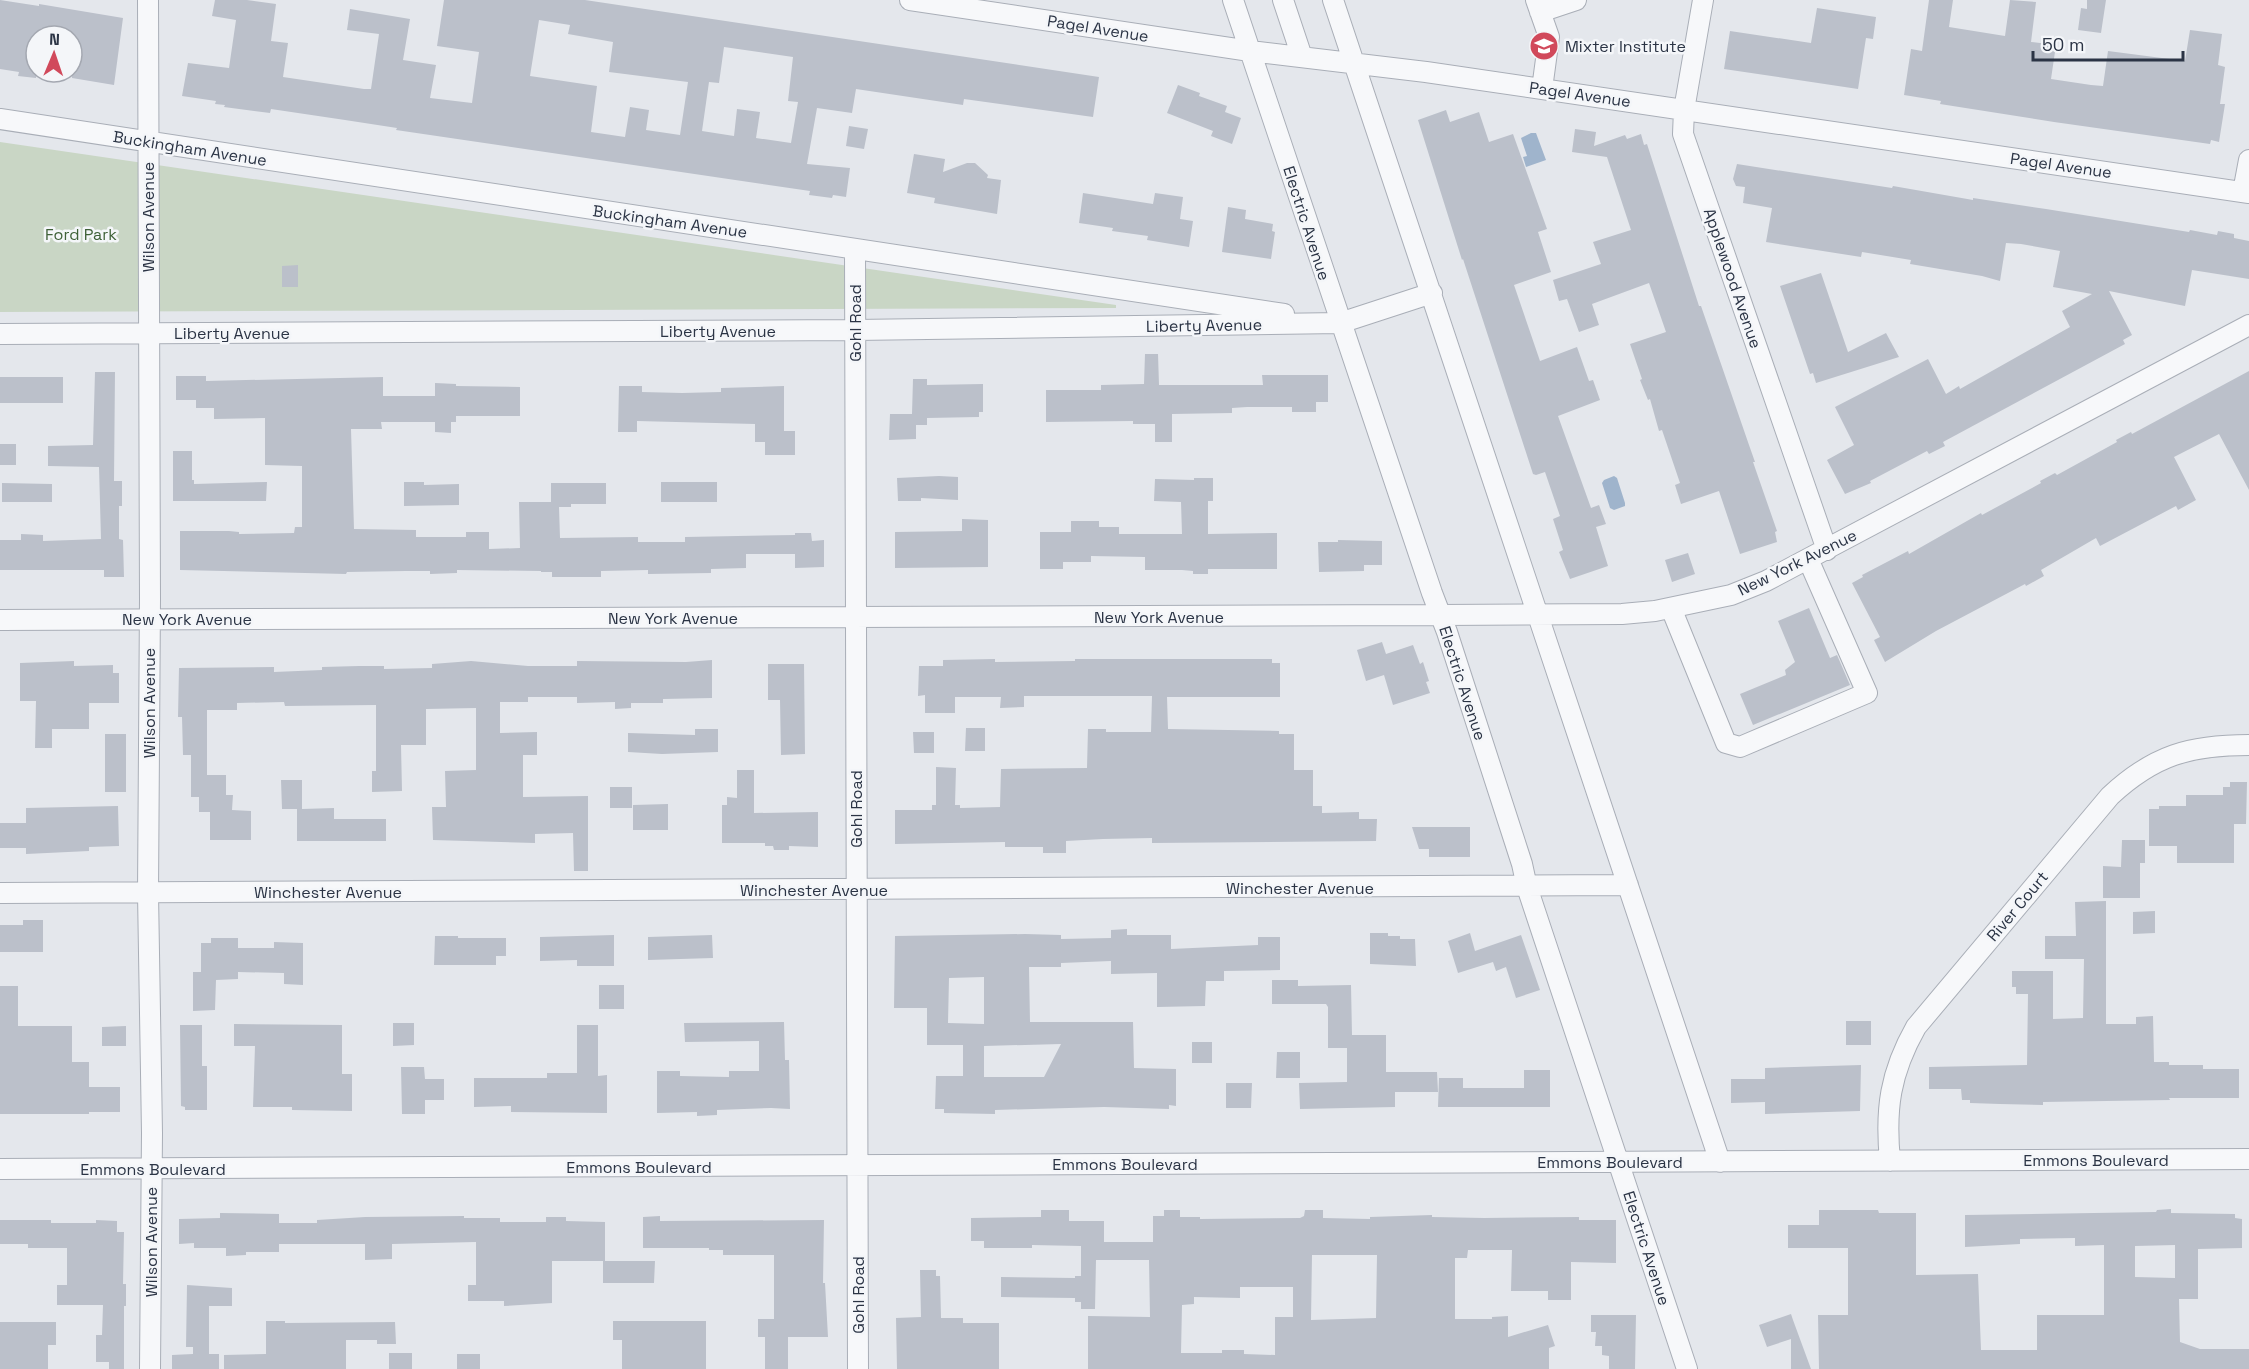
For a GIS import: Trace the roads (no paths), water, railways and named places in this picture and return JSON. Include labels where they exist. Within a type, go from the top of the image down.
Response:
[{"type":"street","name":"Wilson Avenue","points":[[148,0],[150,619],[148,892],[152,1168],[150,1369]]},
{"type":"street","name":"Pagel Avenue","points":[[910,0],[1250,51],[1542,89],[2246,192]]},
{"type":"street","name":"Electric Avenue","points":[[1233,0],[1440,615],[1522,864],[1527,887],[1687,1369]]},
{"type":"street","points":[[1283,0],[1302,57]]},
{"type":"street","points":[[1333,0],[1720,1162]]},
{"type":"street","points":[[1542,89],[1549,37],[1538,6],[1576,0]]},
{"type":"street","name":"Applewood Avenue","points":[[1703,0],[1684,110],[1683,134],[1827,550]]},
{"type":"street","name":"Buckingham Avenue","points":[[0,119],[1340,323]]},
{"type":"street","points":[[2246,192],[2249,160]]},
{"type":"street","name":"Gohl Road","points":[[855,249],[858,1369]]},
{"type":"street","name":"Liberty Avenue","points":[[0,334],[855,330],[1340,323],[1432,293]]},
{"type":"street","name":"New York Avenue","points":[[0,620],[1539,615],[1622,614],[1671,608],[1731,595],[1766,581],[2249,325]]},
{"type":"street","points":[[1671,608],[1726,743],[1740,747],[1867,693],[1808,560]]},
{"type":"street","name":"River Court","points":[[1890,1161],[1887,1128],[1889,1095],[1898,1063],[1916,1027],[2110,796],[2136,774],[2176,753],[2217,745],[2249,745]]},
{"type":"street","name":"Winchester Avenue","points":[[0,893],[1628,885]]},
{"type":"street","name":"Emmons Boulevard","points":[[0,1169],[2249,1159]]},
{"type":"water","points":[[1536,133],[1546,160],[1526,167],[1523,157],[1527,156],[1521,138]]},
{"type":"water","points":[[1614,476],[1617,478],[1625,506],[1614,510],[1610,508],[1602,483]]},
{"type":"place","name":"Mixter Institute","points":[[1544,46]]},
{"type":"park label","name":"Ford Park","points":[[81,234]]}]
